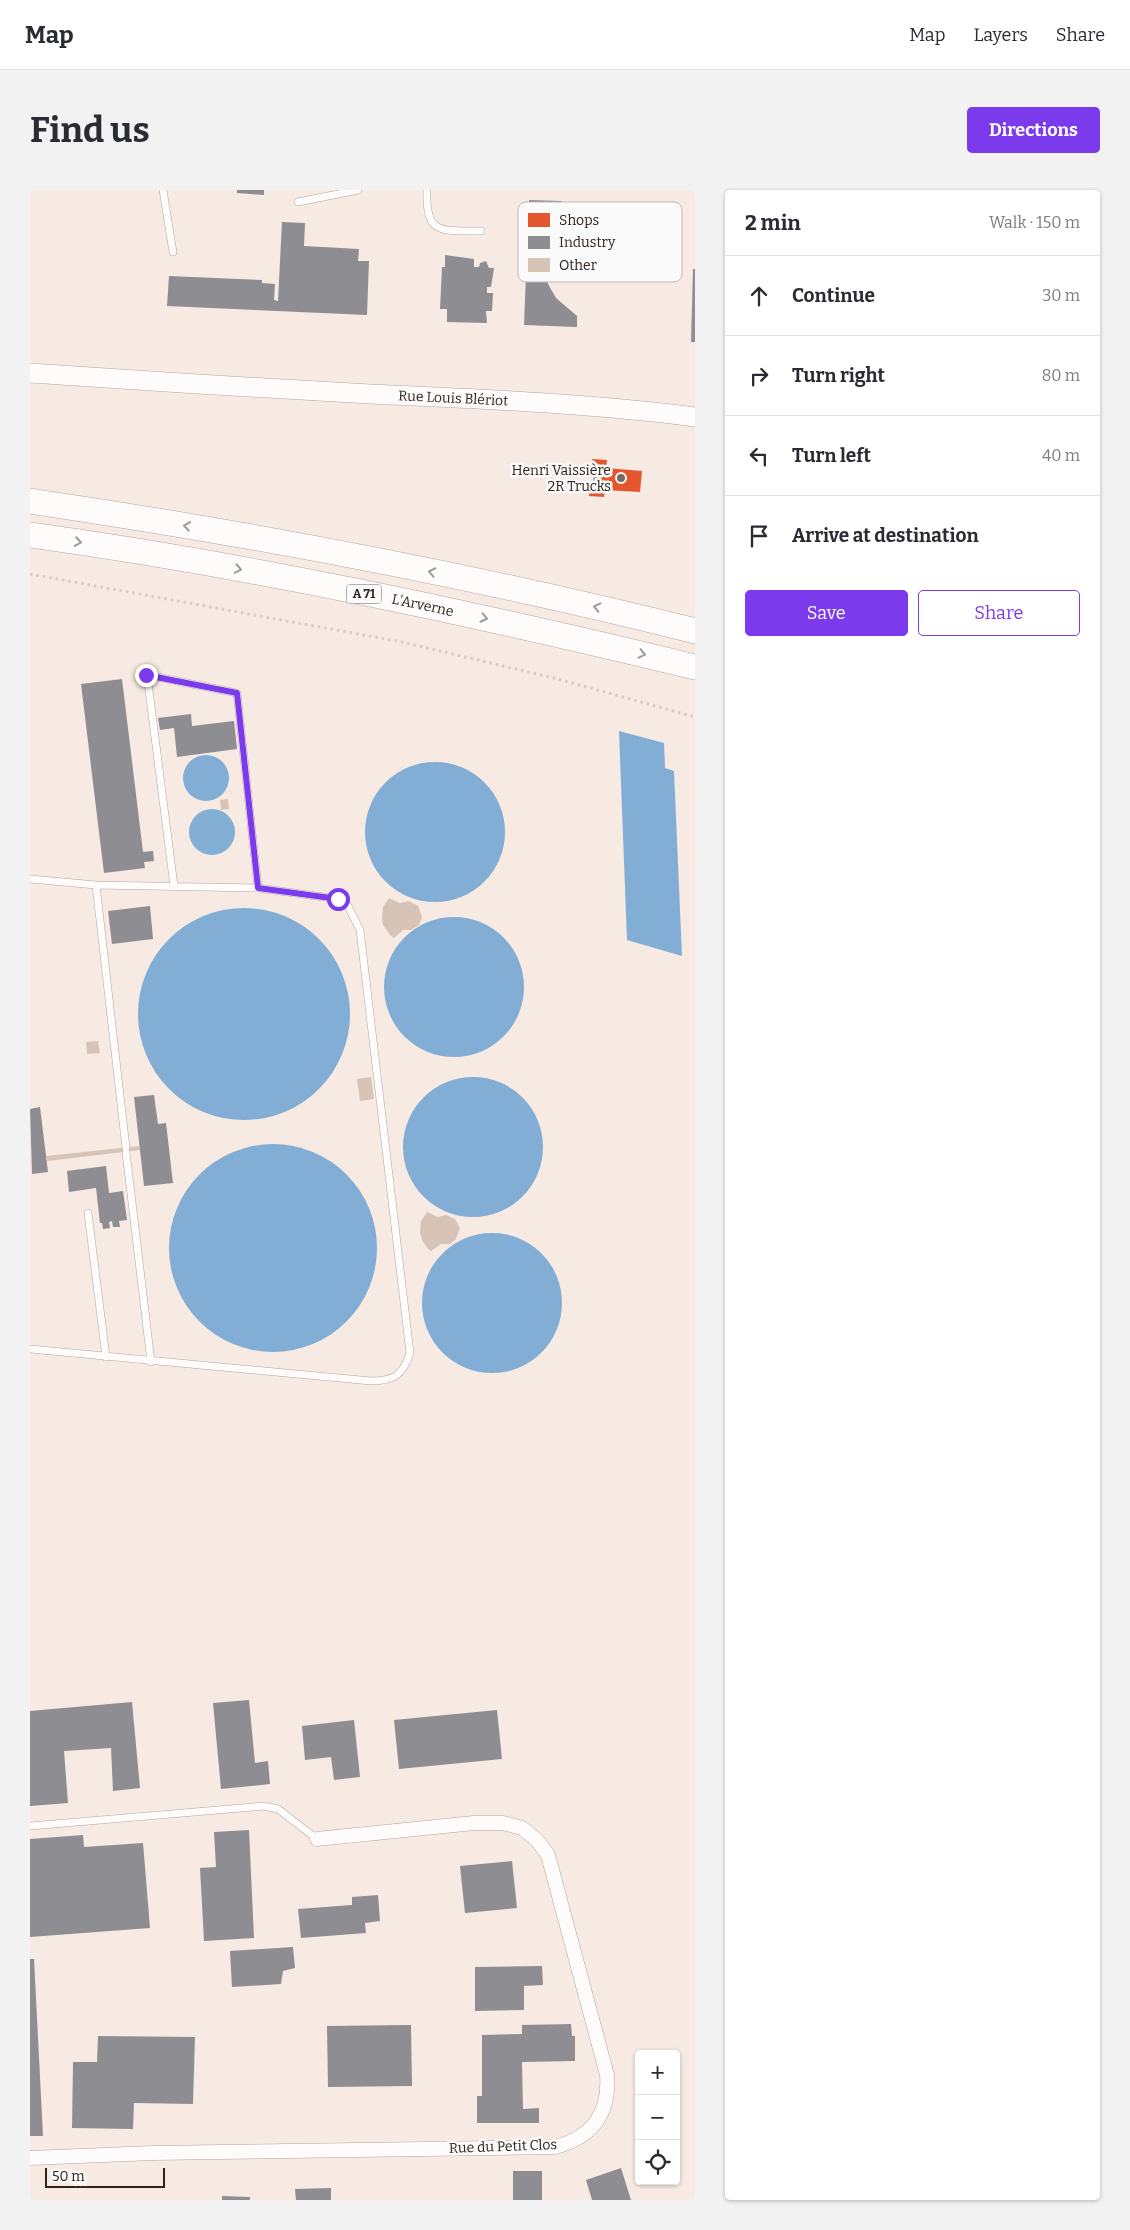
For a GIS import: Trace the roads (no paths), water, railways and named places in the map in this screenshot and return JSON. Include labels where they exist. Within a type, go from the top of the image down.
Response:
[{"type":"highway","points":[[30,501],[241,535],[383,562],[514,589],[695,631]]},
{"type":"highway","name":"L'Arverne","points":[[30,535],[235,568],[448,610],[695,666]]},
{"type":"main road","name":"Rue Louis Blériot","points":[[30,373],[211,386],[526,402],[646,410],[695,417]]},
{"type":"main road","name":"Rue Louis Blériot","points":[[30,386],[211,386]]},
{"type":"street","name":"Rue du Petit Clos","points":[[30,2158],[162,2153],[555,2147],[570,2143],[585,2135],[596,2123],[608,2092],[607,2075],[548,1855],[536,1840],[522,1828],[503,1823],[474,1823],[317,1840]]},
{"type":"lane","points":[[162,190],[173,252]]},
{"type":"lane","points":[[298,202],[358,190]]},
{"type":"lane","points":[[427,190],[426,211],[431,222],[443,230],[481,232]]},
{"type":"lane","points":[[174,886],[146,675],[237,693],[258,888]]},
{"type":"lane","points":[[30,879],[96,885],[258,888],[338,899],[348,906],[360,930],[410,1353],[405,1368],[394,1377],[383,1381],[371,1381],[151,1362],[30,1349]]},
{"type":"lane","points":[[96,885],[151,1362]]},
{"type":"lane","points":[[88,1214],[106,1357]]},
{"type":"lane","points":[[30,1826],[264,1806],[278,1809],[317,1840]]},
{"type":"water","points":[[619,731],[664,743],[665,768],[674,771],[682,956],[627,940]]},
{"type":"water","points":[[211,755],[215,756],[225,765],[228,769],[228,787],[219,797],[211,801],[201,801],[193,797],[184,787],[183,773],[187,765],[197,756]]},
{"type":"water","points":[[435,762],[449,763],[462,767],[485,782],[500,805],[504,818],[504,846],[500,859],[485,882],[462,897],[449,901],[435,902],[421,901],[408,897],[385,882],[370,859],[366,846],[365,832],[366,818],[370,805],[385,782],[408,767],[421,763]]},
{"type":"water","points":[[217,809],[221,810],[231,819],[234,823],[234,841],[225,851],[217,855],[207,855],[199,851],[190,841],[189,827],[193,819],[203,810]]},
{"type":"water","points":[[244,908],[265,910],[284,916],[303,926],[319,939],[332,955],[342,974],[348,993],[350,1014],[348,1035],[342,1054],[332,1073],[319,1089],[303,1102],[284,1112],[265,1118],[244,1120],[223,1118],[204,1112],[185,1102],[169,1089],[156,1073],[146,1054],[140,1035],[138,1014],[140,993],[146,974],[156,955],[169,939],[185,926],[204,916],[223,910]]},
{"type":"water","points":[[454,917],[468,918],[481,922],[504,937],[519,960],[523,973],[523,1001],[519,1014],[504,1037],[481,1052],[468,1056],[454,1057],[440,1056],[427,1052],[404,1037],[389,1014],[385,1001],[384,987],[385,973],[389,960],[404,937],[427,922],[440,918]]},
{"type":"water","points":[[473,1077],[487,1078],[500,1082],[523,1097],[538,1120],[542,1133],[542,1161],[538,1174],[523,1197],[500,1212],[487,1216],[473,1217],[459,1216],[446,1212],[423,1197],[408,1174],[404,1161],[403,1147],[404,1133],[408,1120],[423,1097],[446,1082],[459,1078]]},
{"type":"water","points":[[263,1144],[283,1144],[303,1148],[322,1156],[347,1174],[360,1190],[369,1208],[377,1238],[373,1278],[369,1288],[360,1306],[347,1322],[331,1335],[303,1348],[283,1352],[263,1352],[243,1348],[224,1340],[207,1329],[192,1314],[181,1297],[173,1278],[169,1258],[169,1238],[173,1218],[181,1199],[192,1182],[207,1167],[224,1156],[243,1148]]},
{"type":"water","points":[[492,1233],[506,1234],[519,1238],[542,1253],[557,1276],[561,1289],[561,1317],[557,1330],[542,1353],[519,1368],[506,1372],[492,1373],[478,1372],[465,1368],[442,1353],[427,1330],[423,1317],[422,1303],[423,1289],[427,1276],[442,1253],[465,1238],[478,1234]]},
{"type":"place","name":"Henri Vaissière 2R Trucks","points":[[621,478]]}]
